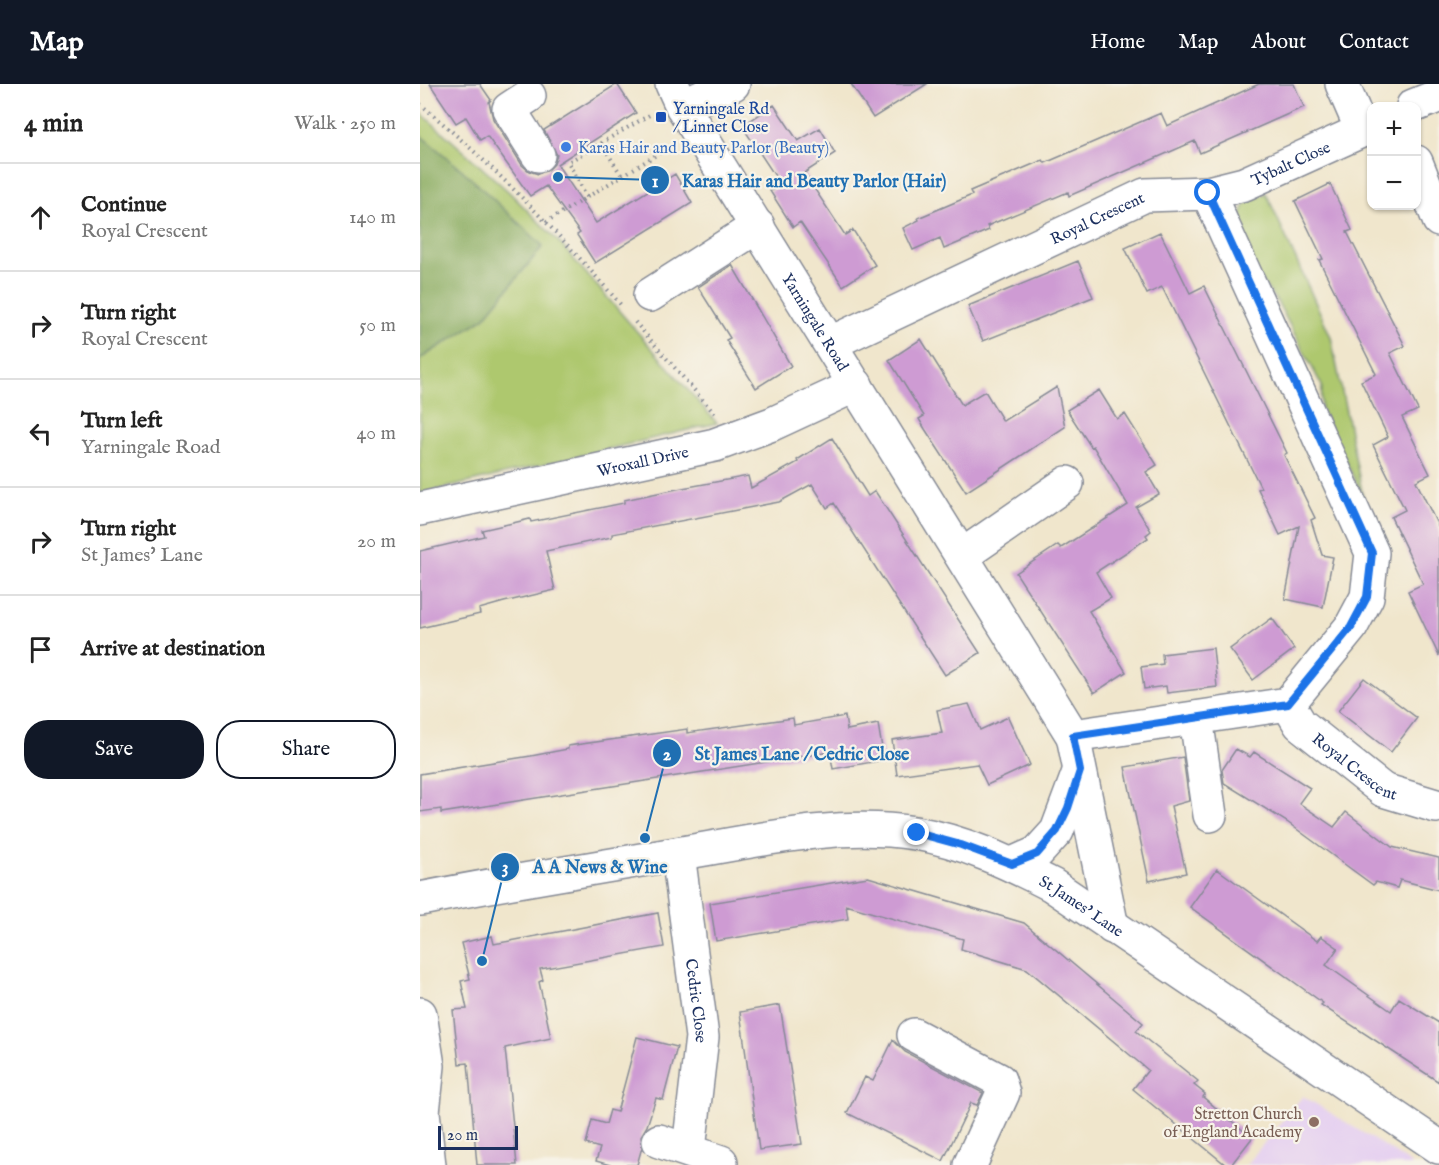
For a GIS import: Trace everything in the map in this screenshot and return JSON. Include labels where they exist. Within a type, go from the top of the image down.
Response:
[{"type":"street","points":[[683,105],[733,84]]},
{"type":"street","points":[[1342,84],[1367,128]]},
{"type":"street","points":[[533,88],[508,109],[550,164]]},
{"type":"street","name":"Yarningale Road","points":[[683,105],[1073,736],[1112,927]]},
{"type":"street","name":"Tybalt Close","points":[[1208,193],[1244,184],[1367,128]]},
{"type":"street","points":[[1421,175],[1439,220]]},
{"type":"street","points":[[1073,736],[1288,704],[1351,627],[1367,597],[1372,553],[1208,193]]},
{"type":"street","name":"Royal Crescent","points":[[831,343],[1145,195],[1208,193]]},
{"type":"street","points":[[634,305],[758,226]]},
{"type":"street","name":"Wroxall Drive","points":[[420,510],[736,439],[856,385]]},
{"type":"street","points":[[963,555],[1073,478]]},
{"type":"street","name":"Royal Crescent","points":[[1288,704],[1300,724],[1383,790],[1436,806]]},
{"type":"street","points":[[1196,718],[1210,815]]},
{"type":"street","points":[[1012,864],[1037,854],[1057,831],[1080,771]]},
{"type":"street","name":"St James' Lane","points":[[420,899],[771,837],[866,828],[917,833],[961,845],[1012,864],[1052,885],[1439,1147]]},
{"type":"street","name":"Cedric Close","points":[[678,854],[702,1037],[674,1145],[721,1162]]},
{"type":"street","points":[[420,1014],[428,1066],[423,1112],[429,1165]]},
{"type":"street","points":[[914,1035],[999,1080],[1003,1093],[970,1165]]},
{"type":"path","points":[[420,104],[456,135],[634,305],[736,439]]},
{"type":"path","points":[[587,197],[568,162],[601,143],[683,105]]},
{"type":"path","points":[[546,222],[622,176],[683,105]]},
{"type":"path","points":[[601,143],[622,176]]},
{"type":"path","points":[[550,164],[571,168]]},
{"type":"shaded area","name":"Stretton Church of England Academy","points":[[1303,1096],[1389,1149],[1413,1165],[1246,1165]]},
{"type":"green space","points":[[420,112],[508,191],[557,240],[717,423],[420,494],[420,359],[484,318],[543,246],[462,170],[420,135]]},
{"type":"green space","points":[[420,135],[462,170],[543,246],[484,318],[420,359]]},
{"type":"green space","points":[[1266,193],[1331,337],[1363,497],[1321,409],[1322,386],[1278,303],[1257,275],[1236,224],[1246,203]]},
{"type":"building","points":[[430,84],[480,84],[491,100],[489,102],[493,119],[522,165],[538,174],[548,170],[554,164],[557,155],[544,130],[617,84],[636,113],[557,164],[596,223],[675,174],[692,203],[595,263],[577,235],[580,233],[546,186],[530,196],[487,136],[480,140],[466,117],[456,123]]},
{"type":"building","points":[[851,84],[927,84],[873,118]]},
{"type":"building","points":[[1259,84],[1294,84],[1304,107],[1200,153],[1195,141],[1069,196],[1068,192],[987,226],[989,230],[944,249],[940,238],[913,250],[903,228],[919,220],[918,218],[972,195],[970,191],[1043,160],[1045,163],[1161,113],[1167,126]]},
{"type":"building","points":[[774,105],[798,141],[820,128],[835,153],[804,173],[845,235],[853,230],[875,265],[843,286],[800,222],[793,227],[770,191],[781,185],[742,126]]},
{"type":"building","points":[[1330,184],[1352,230],[1347,232],[1405,346],[1390,353],[1418,410],[1402,417],[1430,474],[1416,481],[1439,528],[1439,656],[1408,591],[1423,584],[1391,517],[1405,510],[1373,445],[1388,437],[1361,381],[1376,374],[1319,260],[1323,259],[1295,201]]},
{"type":"building","points":[[1160,232],[1190,293],[1204,286],[1287,453],[1284,455],[1315,518],[1311,520],[1322,555],[1333,557],[1323,607],[1285,599],[1299,526],[1280,535],[1258,489],[1261,488],[1162,287],[1147,294],[1125,248]]},
{"type":"building","points":[[1078,261],[1093,297],[983,341],[968,306]]},
{"type":"building","points":[[732,265],[791,366],[756,388],[726,340],[730,338],[698,287]]},
{"type":"building","points":[[921,339],[962,405],[985,391],[1003,421],[1057,387],[1065,427],[966,492],[919,419],[924,416],[889,360]]},
{"type":"building","points":[[1099,390],[1117,419],[1125,414],[1157,465],[1146,472],[1159,494],[1136,507],[1151,531],[1146,535],[1148,538],[1096,572],[1111,598],[1089,611],[1126,672],[1094,693],[1016,573],[1058,545],[1061,548],[1128,505],[1093,446],[1091,447],[1067,410]]},
{"type":"building","points":[[832,438],[868,496],[875,491],[980,653],[945,675],[834,503],[827,508],[812,484],[779,502],[612,534],[612,537],[546,551],[555,590],[479,609],[480,614],[420,628],[420,551],[484,536],[482,530],[530,519],[531,522],[624,503],[624,500],[677,489],[748,476],[751,488],[798,462],[797,460]]},
{"type":"building","points":[[1272,618],[1294,649],[1253,680],[1230,649]]},
{"type":"building","points":[[1213,648],[1217,687],[1167,693],[1166,686],[1144,689],[1141,667],[1163,664],[1162,654]]},
{"type":"building","points":[[1364,678],[1417,718],[1391,752],[1338,711]]},
{"type":"building","points":[[969,704],[980,730],[1008,717],[1030,765],[987,785],[977,764],[897,775],[892,740],[942,733],[937,710]]},
{"type":"building","points":[[845,716],[847,730],[878,724],[884,760],[833,769],[830,752],[441,813],[441,809],[420,812],[420,774],[568,749],[568,746],[687,729],[687,733],[793,718],[794,725]]},
{"type":"building","points":[[1236,749],[1250,757],[1254,752],[1310,788],[1299,803],[1334,827],[1346,812],[1392,847],[1439,858],[1439,890],[1400,880],[1397,888],[1376,882],[1373,885],[1287,822],[1224,783],[1222,770]]},
{"type":"building","points":[[1183,757],[1189,801],[1171,806],[1186,873],[1149,881],[1125,767]]},
{"type":"building","points":[[1217,869],[1317,941],[1321,936],[1338,948],[1326,965],[1391,1011],[1399,998],[1439,1023],[1439,1082],[1321,1005],[1323,1003],[1190,907]]},
{"type":"building","points":[[868,877],[1024,923],[1143,1023],[1136,1031],[1198,1081],[1194,1085],[1205,1094],[1203,1097],[1252,1138],[1231,1165],[1226,1165],[1133,1089],[1148,1070],[1027,969],[961,949],[963,939],[846,905],[848,919],[716,941],[710,903]]},
{"type":"building","points":[[658,913],[664,947],[540,969],[543,980],[539,982],[551,1038],[505,1048],[517,1165],[477,1165],[468,1063],[459,1064],[453,1010],[467,1009],[461,981],[470,979],[461,943],[492,936],[494,944]]},
{"type":"building","points":[[780,1005],[802,1144],[759,1150],[740,1012]]},
{"type":"building","points":[[637,1037],[677,1047],[663,1100],[656,1098],[647,1126],[641,1136],[642,1147],[637,1165],[610,1165],[596,1161],[600,1148],[586,1144],[592,1120],[606,1124],[610,1110],[617,1112]]},
{"type":"building","points":[[893,1040],[905,1052],[983,1093],[977,1105],[971,1103],[943,1161],[847,1113],[865,1077],[873,1081]]},
{"type":"place","name":"Yarningale Rd / Linnet Close","points":[[661,117]]},
{"type":"place","name":"Karas Hair and Beauty Parlor (Beauty)","points":[[566,147]]},
{"type":"place","name":"Karas Hair and Beauty Parlor (Hair)","points":[[558,177]]},
{"type":"place","name":"St James Lane / Cedric Close","points":[[645,838]]},
{"type":"place","name":"A A News & Wine","points":[[482,961]]},
{"type":"place","name":"Stretton Church of England Academy","points":[[1314,1122]]},
{"type":"route","points":[[917,833],[961,845],[1012,864],[1037,854],[1057,831],[1068,808],[1080,771],[1073,736],[1288,704],[1351,627],[1367,597],[1372,553],[1208,193]]}]
